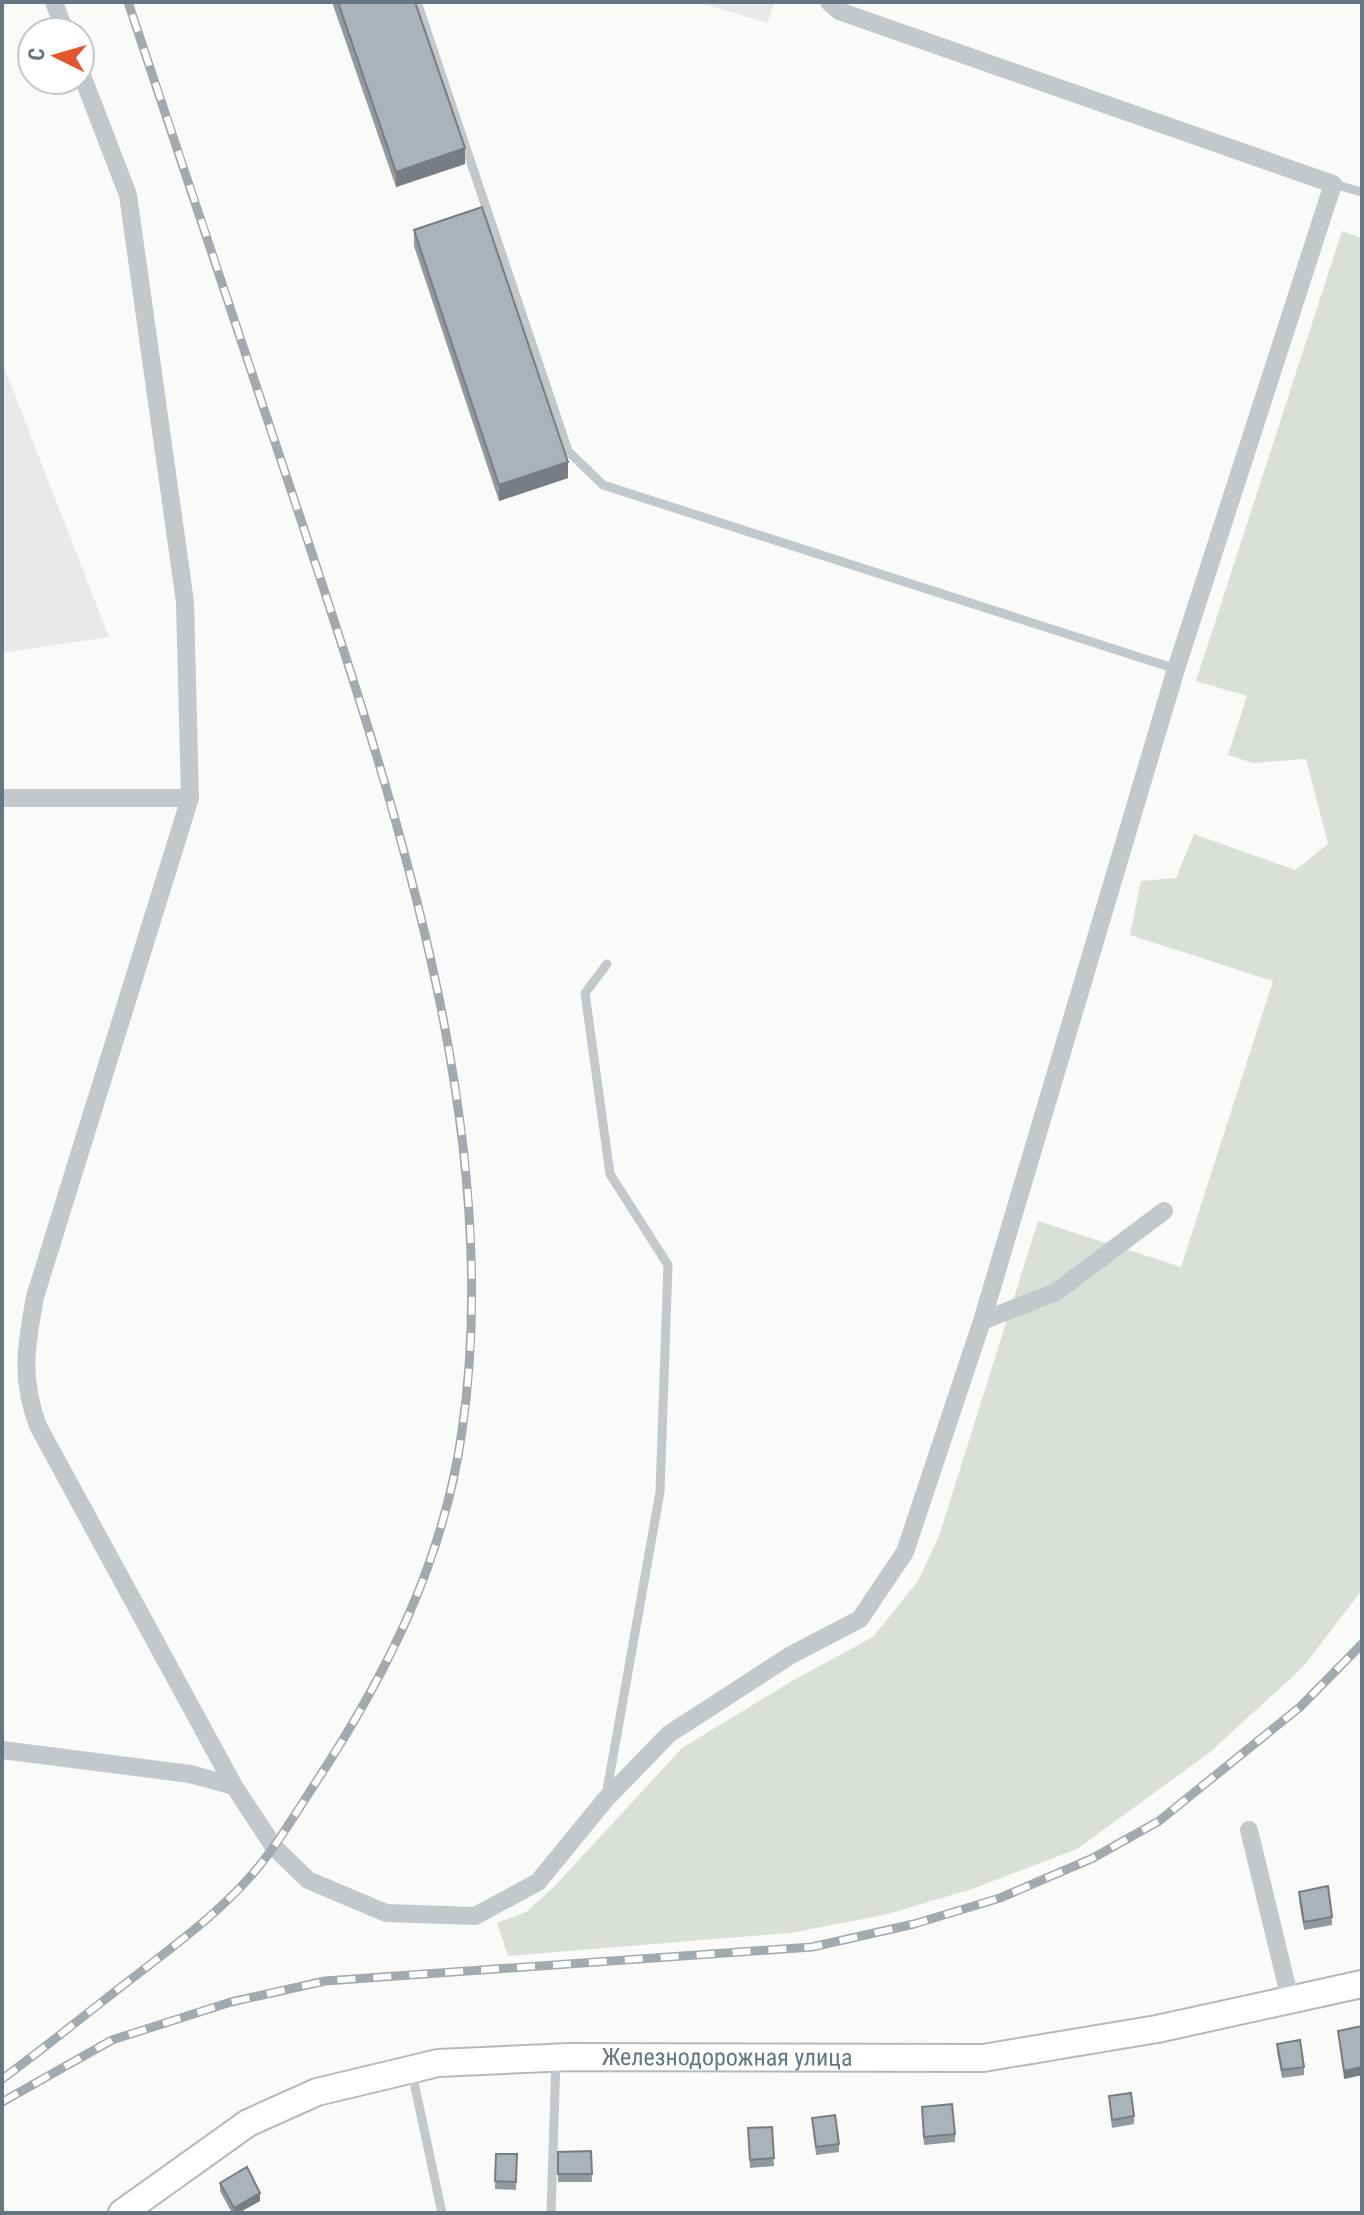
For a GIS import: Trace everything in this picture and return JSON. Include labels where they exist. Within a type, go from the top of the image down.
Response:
[{"type":"main road","name":"Железнодорожная улица","points":[[122,2213],[248,2123],[317,2092],[438,2063],[556,2058],[983,2058],[1157,2029],[1362,1984]]},
{"type":"street","points":[[90,96],[128,195],[185,602],[190,798],[35,1297],[25,1350],[27,1396],[38,1426],[234,1786],[274,1847],[308,1880],[386,1913],[475,1916],[538,1882],[605,1800],[669,1734],[791,1655],[860,1619],[905,1552],[982,1321],[1176,669],[1333,184],[839,11],[829,2]]},
{"type":"street","points":[[2,798],[190,798]]},
{"type":"street","points":[[982,1321],[1056,1292],[1164,1211]]},
{"type":"street","points":[[2,1750],[190,1774],[234,1786]]},
{"type":"street","points":[[1249,1830],[1290,1999]]},
{"type":"lane","points":[[417,2],[568,451],[603,485],[1176,669]]},
{"type":"lane","points":[[1333,184],[1362,192]]},
{"type":"lane","points":[[605,1800],[660,1492],[668,1265],[610,1174],[585,993],[607,964]]},
{"type":"lane","points":[[551,2213],[556,2058]]},
{"type":"lane","points":[[412,2070],[442,2213]]},
{"type":"shaded area","points":[[697,2],[774,2],[768,23]]},
{"type":"shaded area","points":[[1342,231],[1362,238],[1362,1590],[1303,1667],[1209,1753],[1077,1849],[972,1889],[884,1915],[790,1933],[508,1956],[497,1923],[526,1912],[554,1887],[682,1748],[792,1681],[873,1637],[918,1581],[939,1536],[1038,1221],[1181,1267],[1273,981],[1130,935],[1141,881],[1176,878],[1194,834],[1295,870],[1328,844],[1306,759],[1253,763],[1228,755],[1247,696],[1196,681]]},
{"type":"shaded area","points":[[2,362],[109,637],[2,653]]},
{"type":"building","points":[[338,2],[415,2],[465,148],[396,172]]},
{"type":"building","points":[[482,207],[568,462],[499,485],[414,230]]},
{"type":"building","points":[[1328,1886],[1332,1917],[1304,1922],[1299,1892]]},
{"type":"building","points":[[1362,2026],[1362,2067],[1344,2071],[1338,2031]]},
{"type":"building","points":[[1300,2040],[1304,2067],[1282,2070],[1277,2044]]},
{"type":"building","points":[[1131,2093],[1134,2116],[1112,2120],[1109,2096]]},
{"type":"building","points":[[952,2104],[955,2134],[924,2137],[922,2107]]},
{"type":"building","points":[[835,2115],[839,2144],[816,2147],[812,2118]]},
{"type":"building","points":[[772,2127],[774,2158],[750,2160],[748,2128]]},
{"type":"building","points":[[591,2151],[592,2174],[558,2174],[558,2152]]},
{"type":"building","points":[[496,2154],[517,2154],[516,2182],[495,2181]]},
{"type":"building","points":[[247,2167],[260,2193],[234,2208],[220,2183]]},
{"type":"railway","points":[[2,2079],[181,1940],[231,1897],[275,1845],[344,1739],[410,1613],[442,1524],[462,1431],[471,1317],[468,1201],[455,1084],[432,967],[404,851],[335,625],[128,2]]},
{"type":"railway","points":[[2,2102],[112,2040],[231,2002],[325,1981],[812,1947],[914,1924],[1000,1898],[1093,1858],[1159,1821],[1300,1707],[1362,1644]]}]
